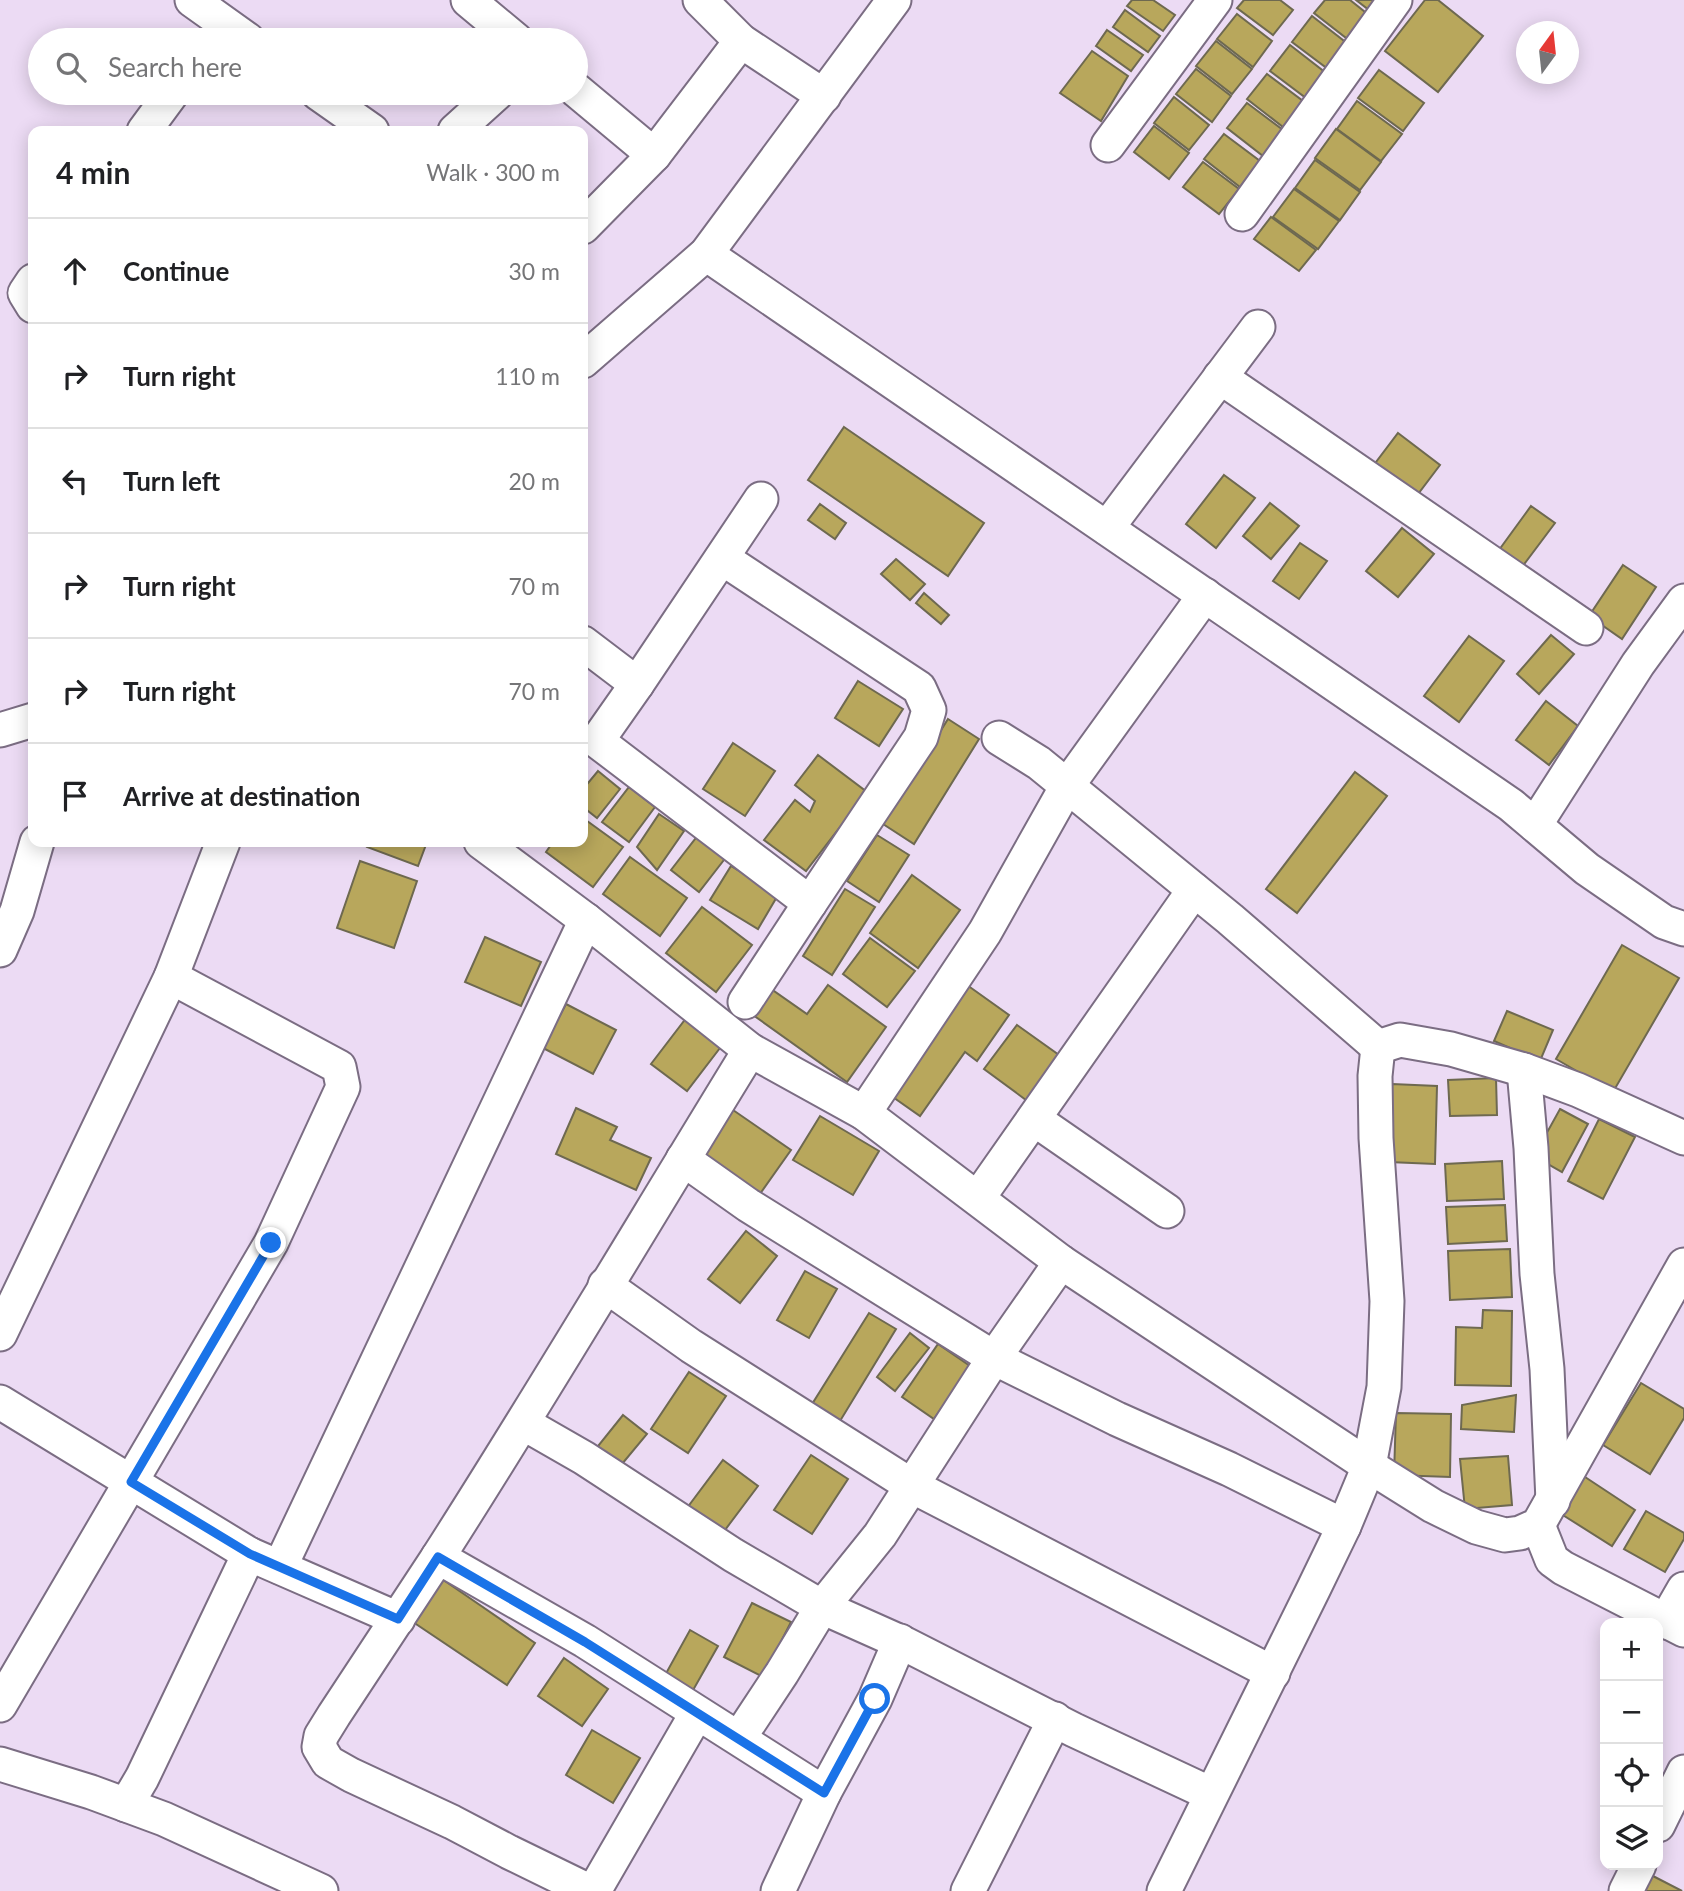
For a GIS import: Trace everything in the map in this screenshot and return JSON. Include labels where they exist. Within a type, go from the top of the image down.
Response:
[{"type":"street","points":[[192,0],[231,26]]},
{"type":"street","points":[[468,0],[502,28]]},
{"type":"street","points":[[700,0],[741,41],[824,96]]},
{"type":"street","points":[[588,357],[706,254],[894,0]]},
{"type":"street","points":[[1108,145],[1215,0]]},
{"type":"street","points":[[1242,214],[1395,0]]},
{"type":"street","points":[[588,222],[654,155],[741,41]]},
{"type":"street","points":[[588,100],[654,155]]},
{"type":"street","points":[[148,126],[163,105]]},
{"type":"street","points":[[335,105],[365,126]]},
{"type":"street","points":[[461,126],[484,105]]},
{"type":"street","points":[[706,254],[1511,805],[1587,869],[1664,922],[1684,929]]},
{"type":"street","points":[[1107,528],[1258,327]]},
{"type":"street","points":[[1220,377],[1586,628]]},
{"type":"street","points":[[761,499],[590,750],[810,903]]},
{"type":"street","points":[[722,558],[919,688],[929,710],[920,737],[745,1002]]},
{"type":"street","points":[[864,1113],[985,932],[1067,786],[1205,595]]},
{"type":"street","points":[[1535,825],[1638,664],[1684,601]]},
{"type":"street","points":[[588,647],[637,684]]},
{"type":"street","points":[[0,730],[28,722]]},
{"type":"street","points":[[999,737],[1039,763],[1194,890],[1378,1047]]},
{"type":"street","points":[[0,950],[18,911],[36,847]]},
{"type":"street","points":[[0,1334],[171,976],[221,847]]},
{"type":"street","points":[[498,847],[515,852],[586,920],[750,1050],[864,1113],[1061,1262],[1369,1466],[1433,1506],[1476,1527],[1505,1535],[1520,1533],[1545,1513],[1684,1265]]},
{"type":"street","points":[[978,1199],[1194,890]]},
{"type":"street","points":[[279,1567],[586,920]]},
{"type":"street","points":[[0,1705],[271,1243],[343,1087],[339,1067],[171,976]]},
{"type":"street","points":[[1378,1047],[1400,1040],[1451,1049],[1524,1070],[1578,1090],[1684,1138]]},
{"type":"street","points":[[1164,1891],[1344,1526],[1369,1466],[1384,1387],[1387,1301],[1376,1138],[1375,1076],[1378,1047]]},
{"type":"street","points":[[697,1713],[592,1891],[328,1762],[319,1747],[321,1736],[523,1423],[750,1050]]},
{"type":"street","points":[[1524,1070],[1537,1274],[1547,1369],[1545,1513],[1552,1560],[1675,1626],[1684,1589]]},
{"type":"street","points":[[1034,1119],[1167,1211]]},
{"type":"street","points":[[683,1159],[771,1219],[994,1358],[1344,1526]]},
{"type":"street","points":[[738,1738],[822,1607],[880,1535],[994,1358],[1061,1262]]},
{"type":"street","points":[[606,1285],[701,1353],[912,1486],[1273,1673]]},
{"type":"street","points":[[0,1402],[250,1554],[398,1619]]},
{"type":"street","points":[[523,1423],[584,1458],[733,1555],[822,1607],[900,1641],[1055,1720],[1211,1794]]},
{"type":"street","points":[[126,1805],[142,1779],[250,1554]]},
{"type":"street","points":[[438,1557],[585,1642],[824,1793]]},
{"type":"street","points":[[778,1891],[824,1793],[875,1699],[900,1641]]},
{"type":"street","points":[[968,1891],[1055,1720]]},
{"type":"street","points":[[0,1765],[91,1792],[164,1819],[320,1891]]},
{"type":"street","points":[[1668,1821],[1684,1772]]},
{"type":"street","points":[[1626,1891],[1636,1870]]},
{"type":"building","points":[[1132,0],[1153,0],[1175,15],[1163,31],[1127,6]]},
{"type":"building","points":[[1244,0],[1280,0],[1293,10],[1273,35],[1237,8]]},
{"type":"building","points":[[1325,0],[1350,0],[1370,16],[1350,41],[1314,13]]},
{"type":"building","points":[[1356,0],[1377,0],[1369,10]]},
{"type":"building","points":[[1425,0],[1438,0],[1483,36],[1438,92],[1385,51]]},
{"type":"building","points":[[1125,10],[1160,36],[1148,52],[1113,27]]},
{"type":"building","points":[[1237,14],[1272,41],[1253,67],[1217,39]]},
{"type":"building","points":[[1312,16],[1348,44],[1328,69],[1292,42]]},
{"type":"building","points":[[1107,30],[1143,55],[1131,71],[1096,46]]},
{"type":"building","points":[[1216,41],[1252,69],[1232,94],[1196,66]]},
{"type":"building","points":[[1290,45],[1326,73],[1306,98],[1270,71]]},
{"type":"building","points":[[1092,51],[1128,76],[1101,121],[1060,93]]},
{"type":"building","points":[[1196,69],[1231,96],[1212,122],[1176,94]]},
{"type":"building","points":[[1379,70],[1424,103],[1403,131],[1358,98]]},
{"type":"building","points":[[1267,74],[1303,101],[1283,127],[1247,99]]},
{"type":"building","points":[[1174,97],[1209,125],[1189,150],[1154,123]]},
{"type":"building","points":[[1357,101],[1402,134],[1381,161],[1337,129]]},
{"type":"building","points":[[1247,103],[1283,130],[1263,156],[1227,128]]},
{"type":"building","points":[[1154,126],[1189,153],[1169,179],[1134,152]]},
{"type":"building","points":[[1336,129],[1381,162],[1360,190],[1315,158]]},
{"type":"building","points":[[1224,134],[1260,161],[1240,187],[1204,159]]},
{"type":"building","points":[[1315,160],[1360,192],[1340,220],[1295,188]]},
{"type":"building","points":[[1203,162],[1239,189],[1219,214],[1183,187]]},
{"type":"building","points":[[1294,189],[1339,221],[1318,249],[1273,217]]},
{"type":"building","points":[[1271,217],[1316,250],[1299,271],[1254,239]]},
{"type":"building","points":[[844,427],[984,523],[948,576],[808,480]]},
{"type":"building","points":[[1398,433],[1440,465],[1415,498],[1373,466]]},
{"type":"building","points":[[1224,475],[1255,498],[1216,548],[1186,524]]},
{"type":"building","points":[[1270,503],[1299,526],[1271,559],[1243,536]]},
{"type":"building","points":[[820,504],[846,523],[835,539],[808,520]]},
{"type":"building","points":[[1531,506],[1555,523],[1522,567],[1499,550]]},
{"type":"building","points":[[1402,528],[1434,554],[1398,597],[1366,571]]},
{"type":"building","points":[[1300,543],[1327,561],[1299,599],[1273,581]]},
{"type":"building","points":[[896,559],[925,584],[910,600],[881,574]]},
{"type":"building","points":[[1623,565],[1656,587],[1622,639],[1589,616]]},
{"type":"building","points":[[924,593],[949,615],[941,624],[916,603]]},
{"type":"building","points":[[1551,635],[1574,654],[1539,694],[1517,674]]},
{"type":"building","points":[[1469,636],[1504,661],[1459,722],[1424,696]]},
{"type":"building","points":[[858,681],[903,709],[879,746],[835,718]]},
{"type":"building","points":[[1546,701],[1578,726],[1549,765],[1516,740]]},
{"type":"building","points":[[948,719],[979,739],[914,844],[883,824]]},
{"type":"building","points":[[733,743],[775,771],[745,816],[703,789]]},
{"type":"building","points":[[818,755],[867,792],[806,871],[764,840],[795,800],[810,812],[815,801],[795,785]]},
{"type":"building","points":[[598,771],[620,789],[597,818],[588,811],[588,783]]},
{"type":"building","points":[[1355,772],[1387,796],[1297,913],[1266,889]]},
{"type":"building","points":[[629,787],[655,807],[629,842],[602,822]]},
{"type":"building","points":[[659,814],[684,831],[657,870],[637,847]]},
{"type":"building","points":[[588,822],[623,847],[593,887],[546,852],[550,847],[588,847]]},
{"type":"building","points":[[699,834],[727,856],[699,892],[671,870]]},
{"type":"building","points":[[877,835],[909,855],[879,902],[847,881]]},
{"type":"building","points":[[367,847],[425,847],[418,866]]},
{"type":"building","points":[[630,857],[687,898],[660,936],[603,894]]},
{"type":"building","points":[[360,861],[417,881],[394,948],[337,928]]},
{"type":"building","points":[[731,866],[778,895],[758,929],[710,900]]},
{"type":"building","points":[[912,875],[960,910],[918,968],[870,933]]},
{"type":"building","points":[[845,889],[875,907],[832,975],[803,956]]},
{"type":"building","points":[[702,907],[752,945],[716,992],[666,953]]},
{"type":"building","points":[[485,937],[541,962],[521,1006],[465,982]]},
{"type":"building","points":[[870,938],[915,971],[887,1007],[843,974]]},
{"type":"building","points":[[1622,945],[1679,978],[1613,1092],[1556,1059]]},
{"type":"building","points":[[828,985],[886,1027],[847,1082],[753,1015],[771,989],[807,1014]]},
{"type":"building","points":[[967,985],[1009,1015],[977,1061],[965,1052],[920,1116],[890,1095]]},
{"type":"building","points":[[566,1004],[616,1030],[593,1074],[543,1048]]},
{"type":"building","points":[[1507,1011],[1553,1030],[1540,1061],[1494,1041]]},
{"type":"building","points":[[687,1017],[723,1044],[687,1091],[651,1064]]},
{"type":"building","points":[[1017,1025],[1059,1055],[1026,1100],[984,1069]]},
{"type":"building","points":[[1496,1078],[1497,1115],[1450,1116],[1448,1080]]},
{"type":"building","points":[[1392,1084],[1437,1086],[1435,1164],[1389,1162]]},
{"type":"building","points":[[576,1108],[617,1127],[610,1140],[651,1158],[636,1190],[556,1154]]},
{"type":"building","points":[[1560,1109],[1588,1124],[1562,1172],[1534,1156]]},
{"type":"building","points":[[733,1110],[791,1150],[757,1198],[699,1158]]},
{"type":"building","points":[[820,1116],[879,1151],[853,1195],[793,1160]]},
{"type":"building","points":[[1599,1119],[1635,1137],[1603,1199],[1568,1181]]},
{"type":"building","points":[[1502,1161],[1504,1199],[1447,1201],[1445,1164]]},
{"type":"building","points":[[1505,1205],[1507,1241],[1448,1244],[1446,1207]]},
{"type":"building","points":[[746,1231],[777,1256],[740,1303],[708,1279]]},
{"type":"building","points":[[1510,1249],[1512,1297],[1450,1300],[1448,1251]]},
{"type":"building","points":[[805,1271],[837,1289],[809,1338],[777,1320]]},
{"type":"building","points":[[1483,1310],[1512,1311],[1511,1386],[1455,1385],[1456,1327],[1482,1328]]},
{"type":"building","points":[[869,1313],[896,1329],[837,1426],[809,1409]]},
{"type":"building","points":[[910,1333],[929,1348],[895,1391],[877,1377]]},
{"type":"building","points":[[938,1344],[970,1366],[934,1419],[902,1397]]},
{"type":"building","points":[[689,1372],[726,1396],[688,1453],[651,1429]]},
{"type":"building","points":[[1641,1383],[1684,1409],[1684,1418],[1650,1474],[1603,1445]]},
{"type":"building","points":[[1516,1395],[1514,1432],[1461,1429],[1462,1405]]},
{"type":"building","points":[[1396,1413],[1451,1414],[1450,1477],[1394,1475]]},
{"type":"building","points":[[623,1415],[647,1434],[617,1470],[594,1451]]},
{"type":"building","points":[[811,1455],[848,1479],[812,1534],[774,1510]]},
{"type":"building","points":[[1508,1456],[1512,1505],[1465,1509],[1460,1459]]},
{"type":"building","points":[[723,1460],[758,1486],[719,1538],[684,1512]]},
{"type":"building","points":[[1582,1475],[1635,1510],[1612,1546],[1558,1512]]},
{"type":"building","points":[[1646,1511],[1684,1533],[1684,1539],[1665,1572],[1624,1549]]},
{"type":"building","points":[[442,1579],[535,1643],[507,1685],[413,1622]]},
{"type":"building","points":[[752,1603],[791,1622],[763,1677],[724,1657]]},
{"type":"building","points":[[690,1630],[718,1646],[692,1692],[664,1677]]},
{"type":"building","points":[[564,1658],[608,1689],[582,1726],[538,1696]]},
{"type":"building","points":[[592,1730],[640,1758],[613,1803],[566,1775]]},
{"type":"building","points":[[1651,1875],[1682,1891],[1643,1891]]},
{"type":"route","points":[[271,1243],[131,1482],[250,1554],[398,1619],[438,1557],[585,1642],[824,1793],[875,1699]]}]
